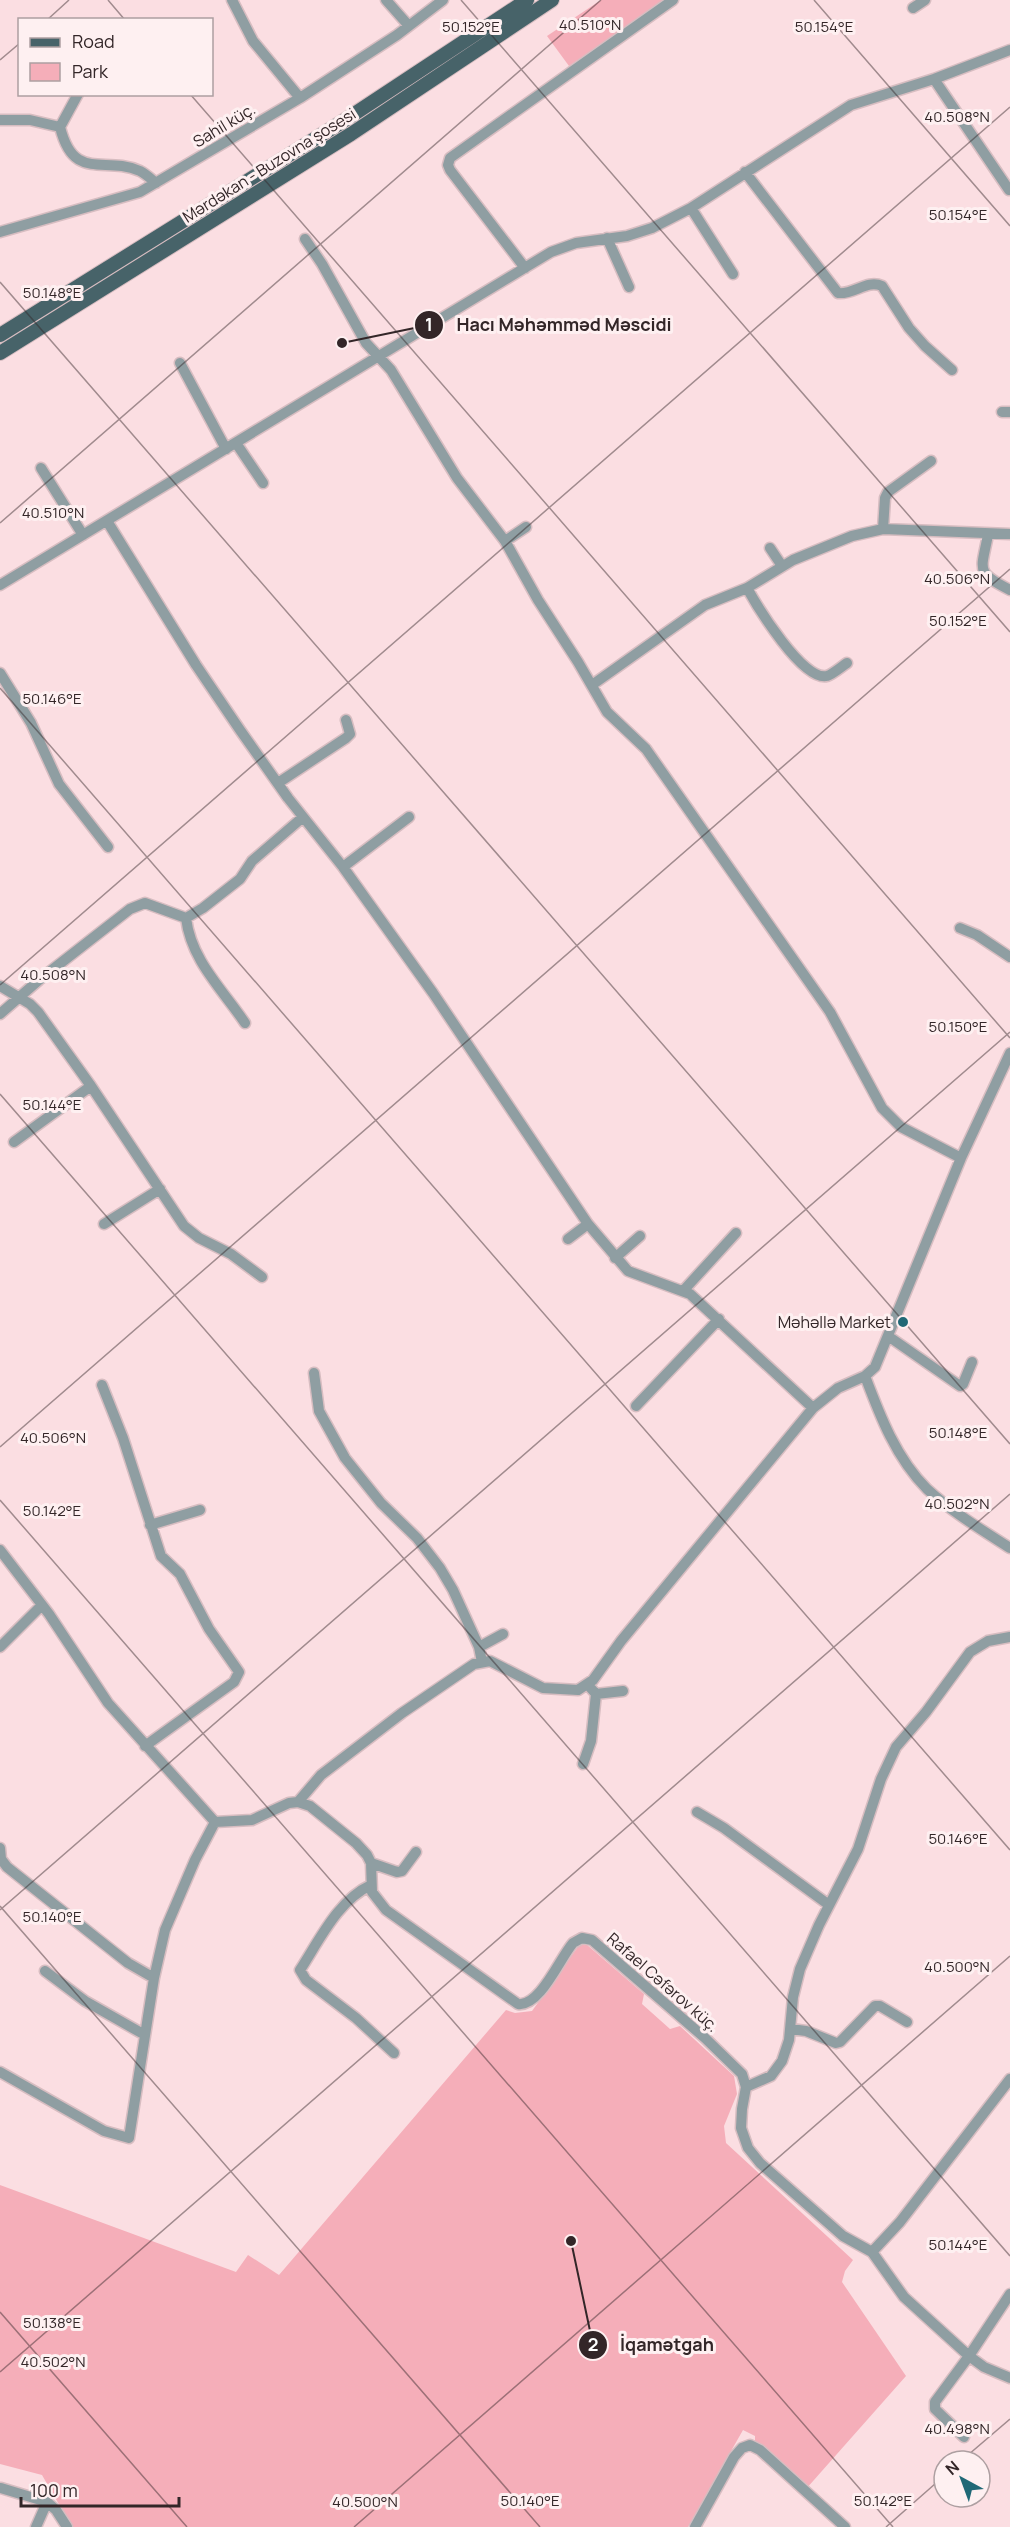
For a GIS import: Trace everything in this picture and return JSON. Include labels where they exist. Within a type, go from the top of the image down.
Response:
[{"type":"main road","name":"Mərdəkan - Buzovna şosesi","points":[[0,335],[342,122],[527,0]]},
{"type":"main road","name":"Mərdəkan - Buzovna şosesi","points":[[0,353],[341,140],[552,0]]},
{"type":"street","points":[[232,0],[254,41],[300,98]]},
{"type":"street","points":[[386,0],[409,26]]},
{"type":"street","name":"Sahil küç.","points":[[0,232],[128,197],[156,183],[300,98],[409,26],[443,0]]},
{"type":"street","points":[[525,268],[450,170],[448,165],[450,158],[673,0]]},
{"type":"street","points":[[913,8],[925,0]]},
{"type":"street","points":[[0,585],[562,247],[642,232],[691,208],[851,105],[934,79],[1010,50]]},
{"type":"street","points":[[934,79],[1009,190]]},
{"type":"street","points":[[60,127],[77,96]]},
{"type":"street","points":[[0,120],[30,120],[60,127]]},
{"type":"street","points":[[60,127],[69,148],[78,160],[87,164],[139,171],[156,183]]},
{"type":"street","points":[[745,172],[838,293],[844,294],[871,284],[882,286],[909,327],[925,346],[952,370]]},
{"type":"street","points":[[691,208],[732,274]]},
{"type":"street","points":[[305,238],[366,343],[394,376],[457,478],[505,541],[537,600],[611,717],[646,749],[830,1012],[882,1108],[900,1127],[961,1158]]},
{"type":"street","points":[[607,238],[629,287]]},
{"type":"street","points":[[180,363],[231,446],[263,483]]},
{"type":"street","points":[[884,529],[885,498],[888,492],[931,461]]},
{"type":"street","points":[[41,468],[82,535]]},
{"type":"street","points":[[107,521],[196,665],[278,783],[343,867],[433,993],[588,1224],[615,1258],[635,1275],[683,1291],[698,1300],[813,1407]]},
{"type":"street","points":[[505,541],[526,527]]},
{"type":"street","points":[[592,685],[705,605],[747,588],[782,566],[852,536],[884,529],[988,535],[1010,534]]},
{"type":"street","points":[[988,535],[983,573],[1010,590]]},
{"type":"street","points":[[770,548],[782,566]]},
{"type":"street","points":[[747,588],[779,639],[811,671],[827,676],[847,663]]},
{"type":"street","points":[[0,673],[31,723],[59,784],[108,847]]},
{"type":"street","points":[[278,783],[346,738],[350,734],[346,720]]},
{"type":"street","points":[[186,918],[203,908],[240,879],[252,861],[303,817]]},
{"type":"street","points":[[343,867],[409,817]]},
{"type":"street","points":[[0,1014],[130,909],[145,903],[186,918]]},
{"type":"street","points":[[186,918],[188,933],[196,955],[245,1023]]},
{"type":"street","points":[[960,928],[977,935],[1010,957]]},
{"type":"street","points":[[0,986],[20,997],[38,1012],[190,1232],[231,1254],[262,1277]]},
{"type":"street","points":[[0,1550],[42,1605],[94,1685],[145,1746],[214,1822],[252,1821],[277,1807],[298,1802],[321,1775],[402,1713],[462,1671],[482,1662],[497,1663],[543,1688],[568,1691],[588,1685],[621,1641],[813,1407],[838,1388],[865,1376],[875,1367],[961,1158],[1010,1053]]},
{"type":"street","points":[[14,1142],[91,1086]]},
{"type":"street","points":[[104,1224],[160,1189]]},
{"type":"street","points":[[568,1239],[588,1224]]},
{"type":"street","points":[[683,1291],[735,1233]]},
{"type":"street","points":[[615,1258],[640,1236]]},
{"type":"street","points":[[636,1407],[719,1319]]},
{"type":"street","points":[[888,1336],[960,1386],[972,1362]]},
{"type":"street","points":[[314,1373],[319,1410],[345,1458],[381,1503],[417,1538],[440,1568],[453,1590],[479,1647],[482,1662]]},
{"type":"street","points":[[865,1376],[891,1440],[926,1487],[945,1504],[1010,1548]]},
{"type":"street","points":[[102,1384],[123,1438],[161,1556],[180,1574],[209,1629],[239,1672],[234,1682],[145,1746]]},
{"type":"street","points":[[150,1525],[200,1510]]},
{"type":"street","points":[[0,1647],[42,1605]]},
{"type":"street","points":[[479,1647],[503,1634]]},
{"type":"street","points":[[1010,1637],[988,1641],[970,1652],[926,1712],[896,1747],[881,1779],[858,1849],[829,1905],[795,1985],[789,2040],[777,2069],[765,2079],[746,2087],[740,2121],[744,2137],[753,2156],[843,2236],[872,2252],[904,2297],[969,2356],[984,2367],[1010,2378]]},
{"type":"street","points":[[583,1764],[591,1741],[596,1694],[588,1685]]},
{"type":"street","points":[[596,1694],[623,1691]]},
{"type":"street","points":[[298,1802],[314,1809],[356,1843],[371,1863],[397,1872],[402,1871],[416,1852]]},
{"type":"street","points":[[697,1812],[724,1828],[829,1905]]},
{"type":"street","points":[[0,2072],[104,2131],[129,2138],[154,1978],[170,1915],[214,1822]]},
{"type":"street","points":[[0,1848],[1,1859],[7,1867],[128,1963],[154,1978]]},
{"type":"street","name":"Rafael Cəfərov küç.","points":[[371,1863],[371,1885],[374,1895],[386,1911],[518,2004],[529,2003],[538,1995],[573,1942],[582,1938],[592,1940],[721,2053],[742,2074],[746,2087]]},
{"type":"street","points":[[371,1885],[353,1896],[337,1913],[300,1970],[306,1980],[356,2018],[394,2053]]},
{"type":"street","points":[[45,1971],[85,2001],[145,2035]]},
{"type":"street","points":[[790,2029],[806,2031],[836,2043],[840,2042],[875,2006],[880,2006],[907,2022]]},
{"type":"street","points":[[872,2252],[900,2222],[1010,2079]]},
{"type":"street","points":[[964,2437],[934,2406],[1010,2294]]},
{"type":"street","points":[[695,2527],[734,2457],[742,2448],[750,2445],[760,2450],[845,2527]]},
{"type":"street","points":[[1,2488],[47,2502],[56,2510],[67,2527]]},
{"type":"street","points":[[36,2527],[47,2502]]},
{"type":"green space","points":[[601,0],[667,0],[569,66],[547,36]]},
{"type":"green space","points":[[580,1944],[586,1944],[644,1994],[642,2004],[670,2029],[680,2026],[734,2076],[737,2094],[724,2126],[726,2143],[853,2260],[845,2271],[842,2282],[906,2376],[806,2489],[755,2441],[755,2436],[743,2430],[688,2527],[72,2527],[42,2475],[0,2464],[0,2185],[236,2272],[248,2255],[279,2275],[506,2010],[515,2013],[532,2011]]},
{"type":"place","name":"Hacı Məhəmməd Məscidi","points":[[342,343]]},
{"type":"place","name":"Məhəllə Market","points":[[903,1322]]},
{"type":"place","name":"İqamətgah","points":[[571,2241]]}]
